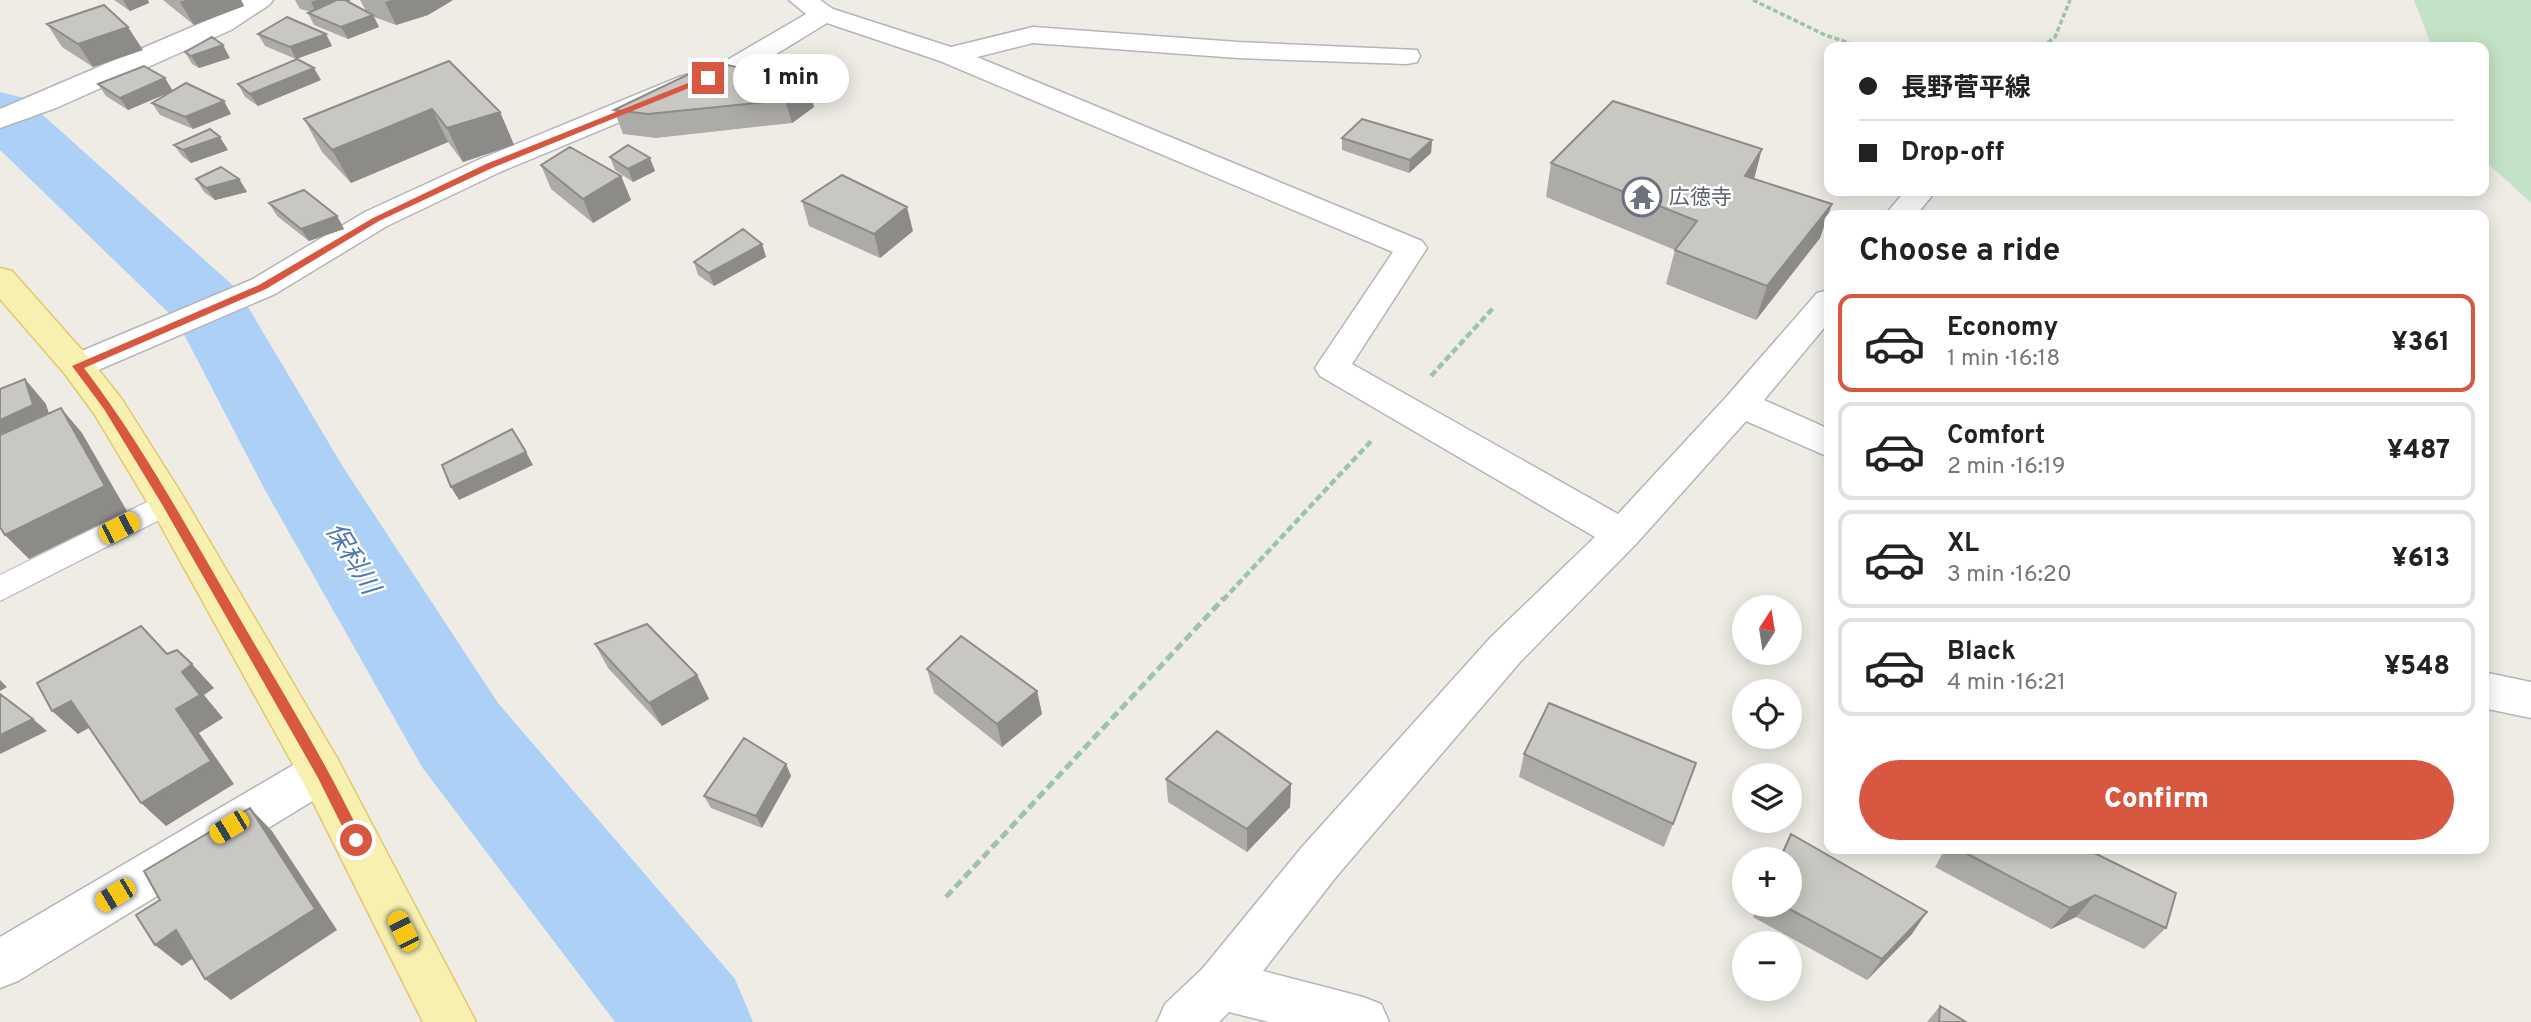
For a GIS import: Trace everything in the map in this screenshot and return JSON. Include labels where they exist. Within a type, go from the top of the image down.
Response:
[{"type":"main road","points":[[0,278],[77,366],[108,407],[167,503],[321,772],[450,1022]]},
{"type":"street","points":[[0,119],[46,102],[222,24],[260,0]]},
{"type":"street","points":[[77,366],[263,287],[376,219],[489,166],[689,83],[727,72],[813,7],[950,55],[1410,247],[1332,368],[1622,534]]},
{"type":"street","points":[[950,55],[1033,35],[1211,48],[1407,56]]},
{"type":"street","points":[[1904,210],[1917,196]]},
{"type":"street","points":[[1183,1022],[1221,985],[1319,862],[1506,649],[1622,534],[1741,404],[1824,306]]},
{"type":"street","points":[[1741,404],[1824,442]]},
{"type":"street","points":[[2489,691],[2531,701]]},
{"type":"street","points":[[0,964],[321,772]]},
{"type":"street","points":[[1221,985],[1363,1022]]},
{"type":"lane","points":[[0,589],[167,503]]},
{"type":"path","points":[[1753,0],[1825,35],[1846,42]]},
{"type":"path","points":[[2049,42],[2056,37],[2070,0]]},
{"type":"path","points":[[946,897],[1494,307]]},
{"type":"green space","points":[[2414,0],[2531,0],[2531,203],[2489,164],[2489,42],[2430,42]]},
{"type":"building","points":[[337,0],[345,0],[373,15],[341,27],[308,13]]},
{"type":"building","points":[[104,5],[128,27],[78,44],[47,24]]},
{"type":"building","points":[[287,17],[326,34],[290,47],[258,34]]},
{"type":"building","points":[[212,37],[223,45],[191,56],[185,52]]},
{"type":"building","points":[[297,59],[314,68],[250,94],[238,84]]},
{"type":"building","points":[[449,61],[500,112],[447,128],[432,109],[332,150],[304,119]]},
{"type":"building","points":[[714,62],[808,83],[785,100],[648,114],[614,110]]},
{"type":"building","points":[[144,66],[165,78],[120,98],[98,84]]},
{"type":"building","points":[[186,83],[224,101],[185,117],[152,103]]},
{"type":"building","points":[[1613,101],[1762,149],[1745,176],[1832,204],[1824,210],[1824,214],[1767,286],[1675,250],[1697,221],[1551,163]]},
{"type":"building","points":[[1362,119],[1432,140],[1410,160],[1342,138]]},
{"type":"building","points":[[210,129],[220,137],[183,150],[174,145]]},
{"type":"building","points":[[628,145],[650,158],[628,169],[610,157]]},
{"type":"building","points":[[570,147],[621,176],[583,199],[541,165]]},
{"type":"building","points":[[221,167],[239,179],[206,188],[196,179]]},
{"type":"building","points":[[842,175],[907,207],[874,234],[802,201]]},
{"type":"building","points":[[304,190],[337,216],[301,229],[269,203]]},
{"type":"building","points":[[743,229],[762,244],[709,273],[694,262]]},
{"type":"building","points":[[25,379],[33,405],[0,420],[0,389]]},
{"type":"building","points":[[61,408],[105,486],[5,535],[0,527],[0,435]]},
{"type":"building","points":[[512,429],[526,452],[451,487],[442,465]]},
{"type":"building","points":[[647,624],[697,675],[649,703],[595,644]]},
{"type":"building","points":[[141,626],[167,654],[177,650],[192,664],[182,672],[200,695],[176,709],[211,761],[141,803],[71,701],[52,711],[37,683]]},
{"type":"building","points":[[961,636],[1037,691],[997,724],[927,669]]},
{"type":"building","points":[[0,694],[33,719],[0,735]]},
{"type":"building","points":[[1549,703],[1696,763],[1673,824],[1524,754]]},
{"type":"building","points":[[1217,731],[1291,784],[1247,829],[1166,779]]},
{"type":"building","points":[[744,738],[786,764],[756,816],[704,796]]},
{"type":"building","points":[[250,808],[315,909],[205,979],[176,930],[155,945],[136,915],[160,900],[144,871]]},
{"type":"building","points":[[1791,834],[1927,912],[1882,959],[1802,916],[1802,847],[1785,847]]},
{"type":"building","points":[[1967,854],[2096,854],[2176,893],[2166,928],[2095,895],[2070,908]]},
{"type":"building","points":[[1940,1006],[1966,1022],[1939,1022]]},
{"type":"waterway","name":"保科川","points":[[0,112],[210,308],[311,490],[460,735],[691,1022]]},
{"type":"place","name":"広徳寺","points":[[1642,197]]},
{"type":"route","points":[[356,840],[321,772],[167,503],[108,407],[77,366],[263,287],[376,219],[489,166],[689,83],[708,78]]}]
